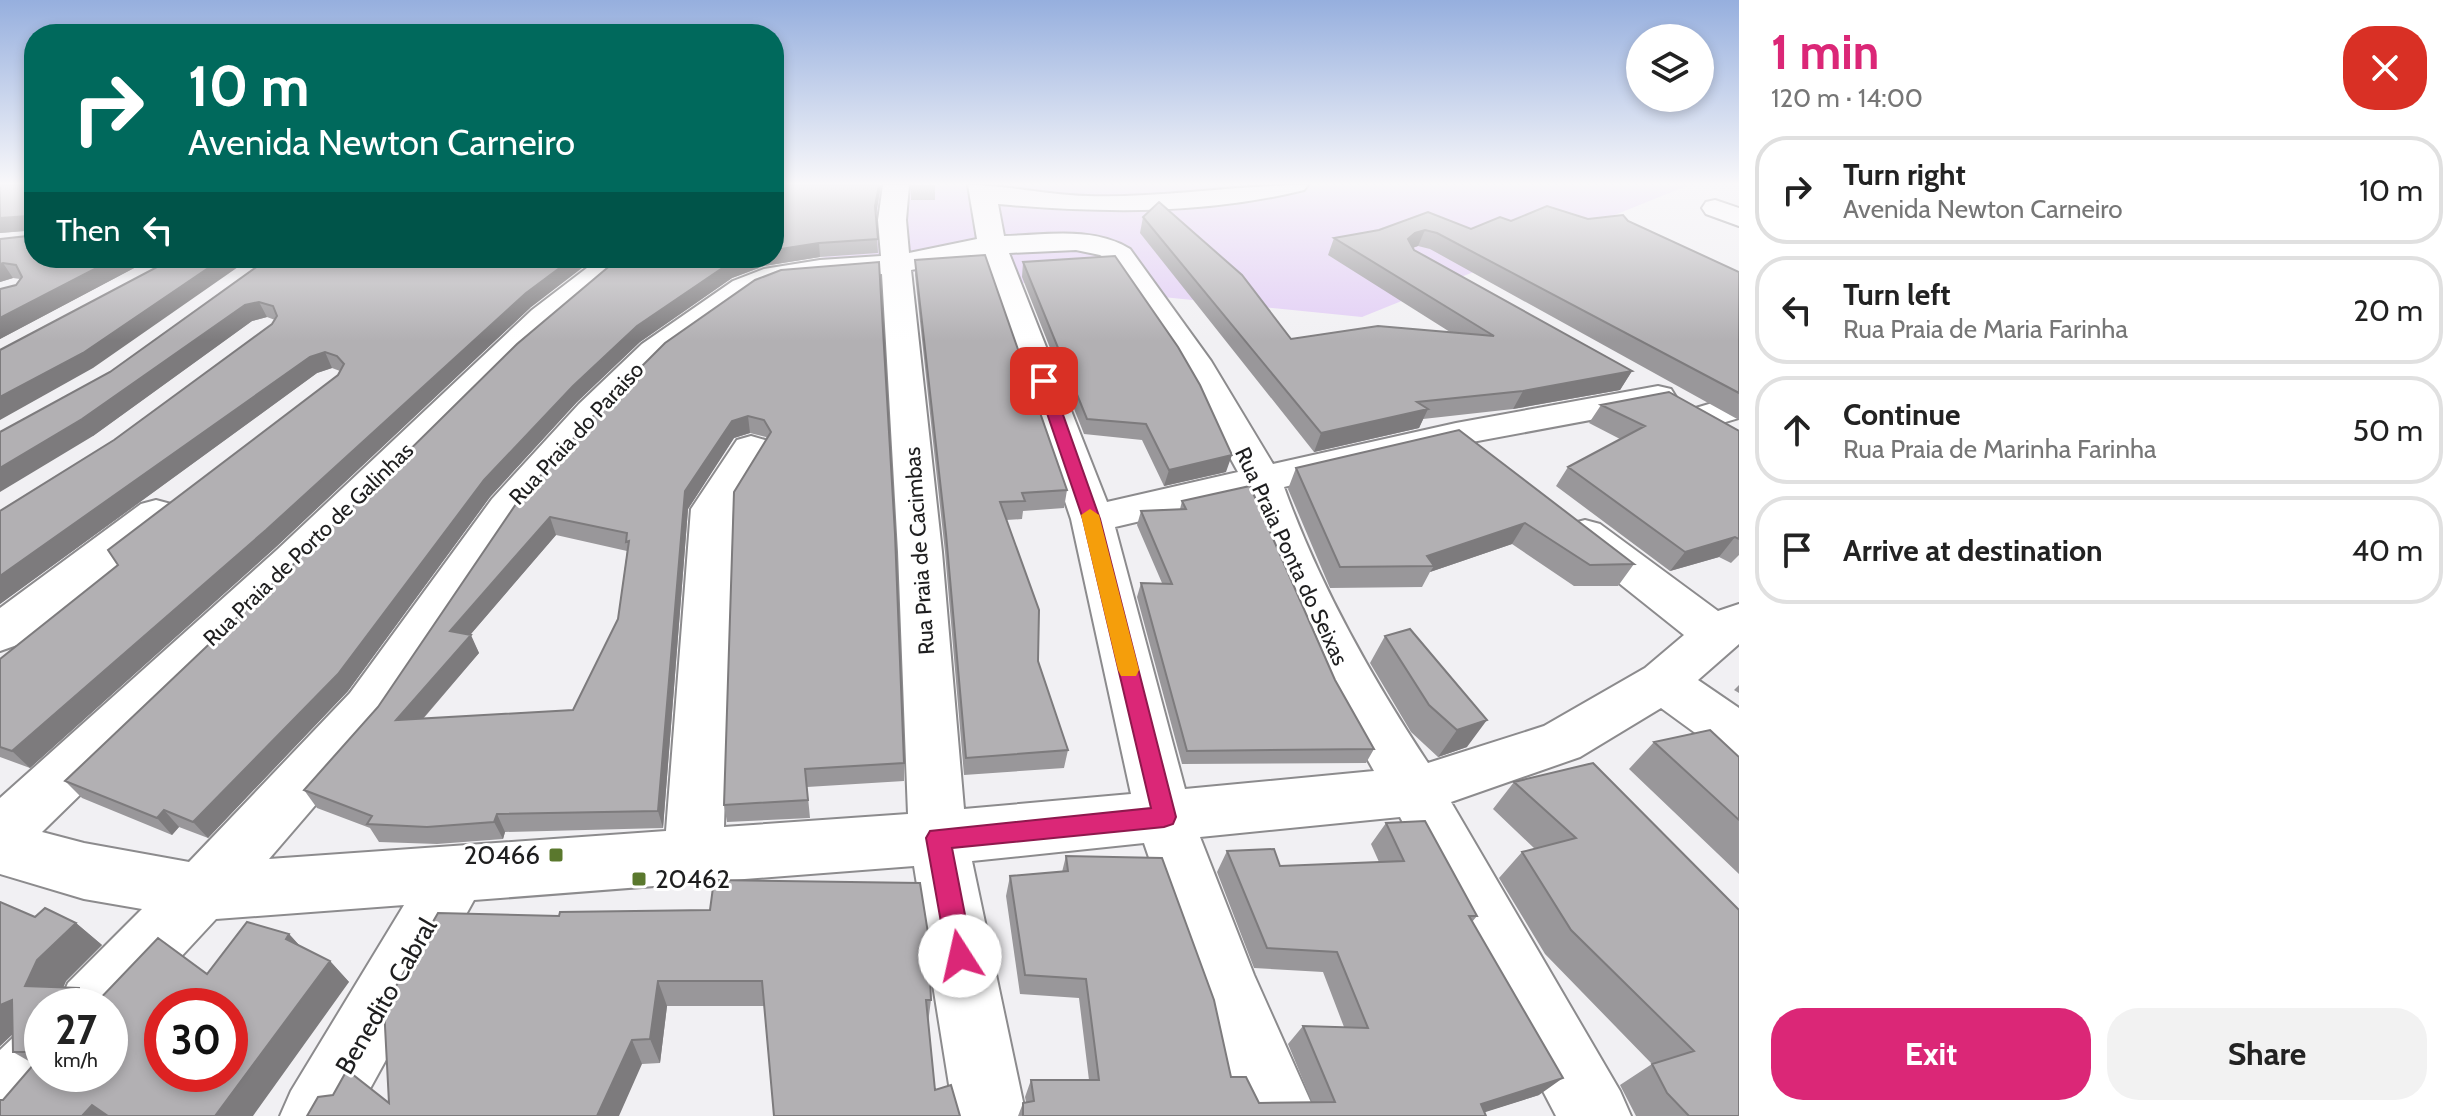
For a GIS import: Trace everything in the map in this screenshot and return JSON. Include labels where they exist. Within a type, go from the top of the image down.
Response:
[{"type":"street","name":"Rua Praia de Cacimbas","points":[[894,237],[920,552],[938,838],[990,1116]]},
{"type":"street","points":[[991,237],[1092,519],[1164,817],[1227,989],[1281,1116]]},
{"type":"street","name":"Rua Praia do Paraiso","points":[[108,988],[201,892],[368,708],[507,508],[592,412],[654,351],[744,287],[775,275],[897,264],[992,245],[1076,242],[1109,248]]},
{"type":"street","name":"Rua Praia Ponta do Seixas","points":[[1109,248],[1120,255],[1135,273],[1186,348],[1262,480],[1274,516],[1355,693],[1415,791],[1595,1116]]},
{"type":"street","name":"Rua Praia de Porto de Galinhas","points":[[0,835],[326,529],[536,323],[605,268]]},
{"type":"street","points":[[1622,374],[1739,439]]},
{"type":"street","points":[[1092,519],[1456,434],[1661,396]]},
{"type":"street","points":[[1702,418],[1739,406]]},
{"type":"street","points":[[1456,434],[1493,463]]},
{"type":"street","points":[[694,856],[712,509],[751,448]]},
{"type":"street","points":[[0,633],[191,488]]},
{"type":"street","points":[[0,848],[84,871],[201,892],[938,838],[1164,817],[1415,791],[1578,759],[1727,628],[1555,511]]},
{"type":"street","points":[[1663,682],[1739,736]]},
{"type":"street","name":"Benedito Cabral","points":[[316,1116],[456,875]]},
{"type":"street","points":[[0,1100],[24,1075]]},
{"type":"shaded area","points":[[784,237],[1560,237],[1362,317],[923,273],[784,252]]},
{"type":"building","points":[[24,237],[24,268],[97,268],[0,318],[0,289],[16,285],[22,277],[16,265],[0,264],[0,239]]},
{"type":"building","points":[[784,237],[878,239],[784,248]]},
{"type":"building","points":[[1160,237],[1199,237],[1242,275],[1291,339],[1378,326],[1494,336],[1334,238],[1410,237],[1408,239],[1414,250],[1632,371],[1523,391],[1417,402],[1428,409],[1321,433]]},
{"type":"building","points":[[1445,237],[1663,237],[1739,272],[1739,393]]},
{"type":"building","points":[[985,255],[1067,490],[1022,493],[1025,501],[1000,502],[1039,610],[1038,661],[1068,750],[966,758],[946,534],[915,260]]},
{"type":"building","points":[[1115,256],[1178,347],[1200,385],[1232,455],[1169,470],[1146,424],[1087,419],[1023,262]]},
{"type":"building","points":[[879,262],[895,534],[904,763],[805,769],[808,800],[724,805],[734,492],[771,432],[764,420],[748,416],[732,421],[685,491],[658,811],[497,814],[494,822],[427,827],[367,824],[372,816],[304,790],[378,707],[518,501],[603,405],[665,343],[755,280],[781,270]],"holes":[[[550,517],[627,533],[626,542],[629,541],[618,619],[573,710],[396,720],[471,635],[450,631]]]},
{"type":"building","points":[[155,268],[208,268],[83,353],[0,397],[0,350]]},
{"type":"building","points":[[255,268],[560,268],[526,293],[266,530],[12,751],[0,747],[0,659],[118,565],[108,550],[338,375],[344,364],[337,356],[325,352],[310,357],[0,576],[0,511],[114,440],[272,324],[277,316],[273,306],[259,302],[245,305],[82,419],[0,468],[0,432],[110,372]]},
{"type":"building","points":[[607,268],[723,268],[637,326],[573,386],[484,480],[338,674],[193,822],[164,810],[157,818],[65,781],[302,556],[517,344]]},
{"type":"building","points":[[1669,392],[1739,431],[1739,539],[1735,537],[1685,552],[1568,467],[1645,426],[1601,405]]},
{"type":"building","points":[[1459,430],[1634,564],[1590,565],[1525,523],[1427,556],[1434,566],[1340,567],[1296,468]]},
{"type":"building","points":[[1250,486],[1335,680],[1374,749],[1187,751],[1141,583],[1172,584],[1141,511],[1186,509],[1182,501]]},
{"type":"building","points":[[1410,629],[1487,720],[1457,730],[1429,705],[1385,636]]},
{"type":"building","points":[[1710,730],[1739,757],[1739,820],[1654,742]]},
{"type":"building","points":[[1593,763],[1739,910],[1739,1116],[1689,1116],[1667,1093],[1652,1064],[1694,1051],[1571,930],[1522,852],[1576,838],[1514,782]]},
{"type":"building","points":[[1425,821],[1477,916],[1469,916],[1563,1078],[1481,1104],[1486,1116],[1023,1116],[1023,1103],[1034,1101],[1031,1080],[1099,1080],[1086,979],[1025,975],[1010,876],[1068,871],[1066,856],[1162,858],[1214,1000],[1231,1077],[1246,1077],[1259,1103],[1335,1102],[1303,1026],[1368,1028],[1337,952],[1267,948],[1227,851],[1274,849],[1280,866],[1404,861],[1386,823]]},
{"type":"building","points":[[714,880],[920,883],[928,933],[931,1000],[926,1000],[935,1090],[951,1085],[960,1116],[774,1116],[762,981],[658,981],[650,1039],[632,1040],[597,1116],[307,1116],[318,1097],[333,1095],[347,1070],[389,1103],[384,1007],[438,913],[559,916],[560,912],[710,910]]},
{"type":"building","points":[[0,902],[35,917],[45,908],[76,923],[37,960],[25,986],[79,988],[24,988],[24,1052],[13,1052],[12,1000],[0,1005]]},
{"type":"building","points":[[247,922],[289,934],[286,939],[330,961],[248,1072],[248,988],[144,988],[144,1092],[233,1092],[215,1116],[108,1116],[92,1105],[82,1116],[0,1116],[0,1100],[24,1076],[24,1092],[128,1092],[128,988],[110,988],[158,938],[207,974]]},
{"type":"slow traffic","points":[[1090,515],[1128,670]]},
{"type":"place","name":"20466","points":[[556,855]]},
{"type":"place","name":"20462","points":[[639,879]]},
{"type":"route","points":[[960,956],[938,838],[1164,817],[1092,519],[1044,381]]}]
